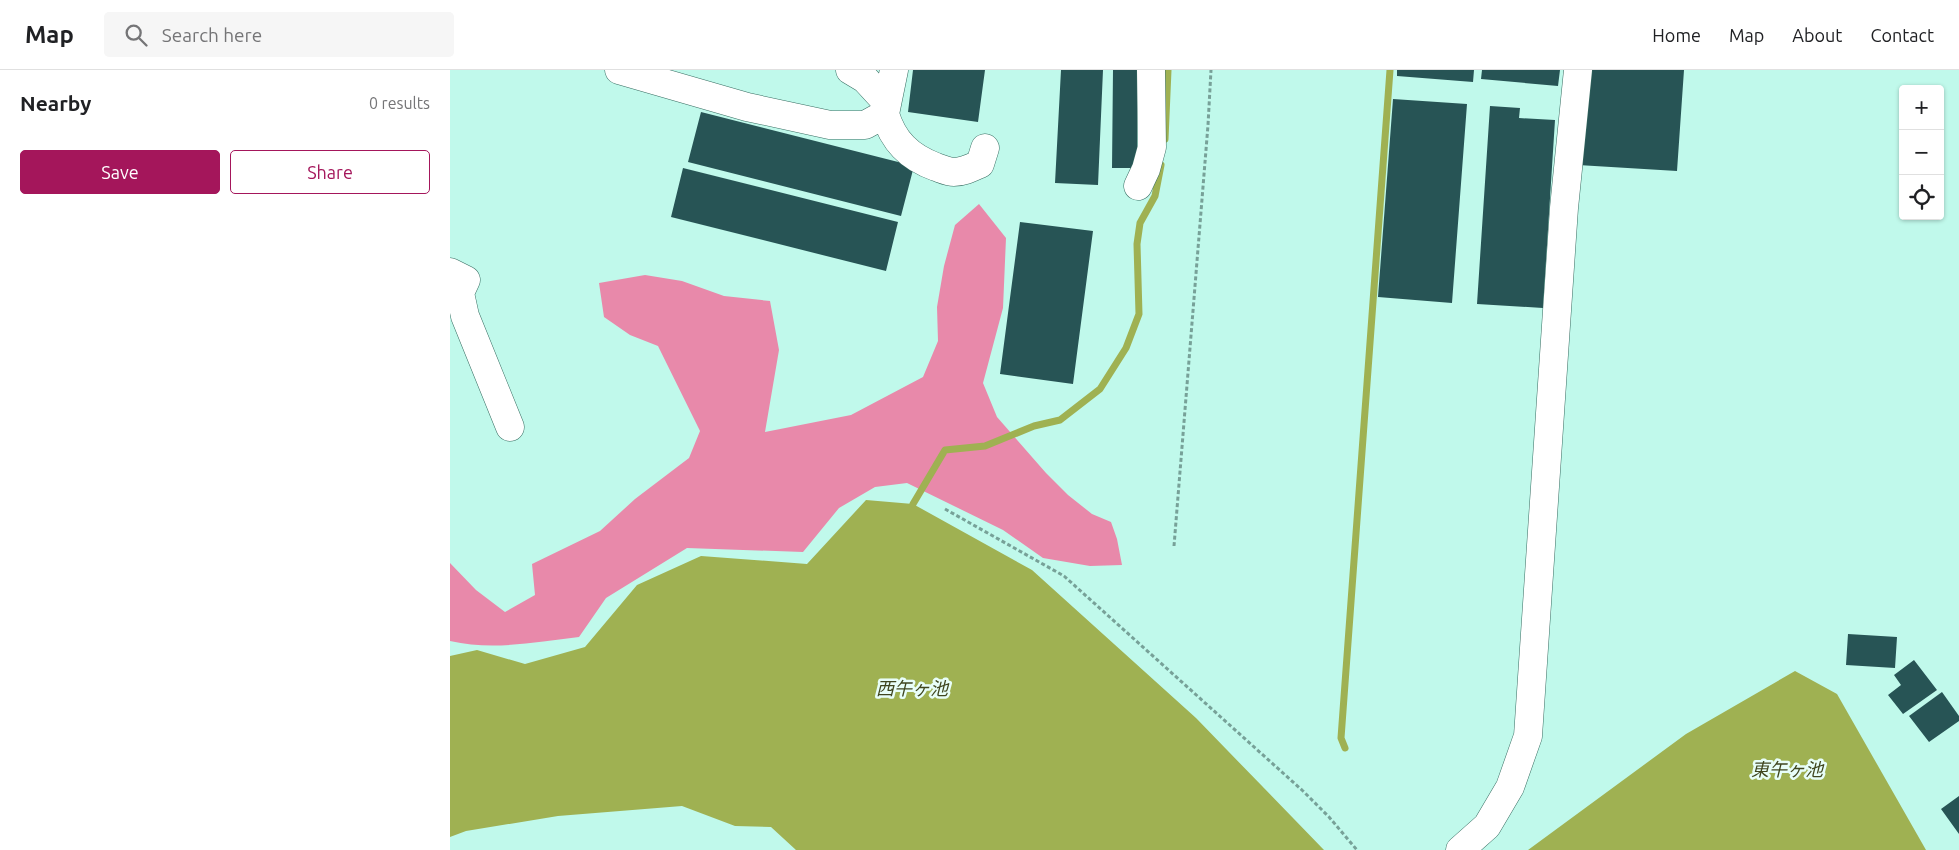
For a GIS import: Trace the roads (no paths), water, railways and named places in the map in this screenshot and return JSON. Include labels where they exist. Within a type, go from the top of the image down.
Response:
[{"type":"street","points":[[619,70],[747,107],[830,125],[865,125],[886,108]]},
{"type":"street","points":[[850,70],[865,80],[886,108]]},
{"type":"street","points":[[894,70],[886,108],[890,131],[901,146],[926,163],[952,172],[964,171],[980,164],[985,148]]},
{"type":"street","points":[[1138,186],[1146,169],[1152,147],[1151,70]]},
{"type":"street","points":[[1460,850],[1487,826],[1510,787],[1528,736],[1564,208],[1578,70]]},
{"type":"street","points":[[450,272],[466,280],[460,292],[464,316],[510,427]]},
{"type":"water","name":"西午ヶ池","points":[[866,500],[913,504],[1032,570],[1196,718],[1324,850],[796,850],[771,827],[735,826],[682,806],[558,816],[466,831],[450,837],[450,656],[477,650],[525,664],[585,647],[637,585],[701,556],[807,564]]},
{"type":"water","name":"東午ヶ池","points":[[1795,671],[1837,694],[1926,850],[1528,850],[1686,734]]},
{"type":"waterway","points":[[1165,139],[1168,70]]},
{"type":"waterway","points":[[1345,748],[1341,738],[1390,70]]},
{"type":"waterway","points":[[913,504],[945,450],[985,446],[1034,426],[1060,420],[1100,389],[1126,348],[1139,314],[1137,244],[1140,223],[1155,196],[1161,165]]}]
